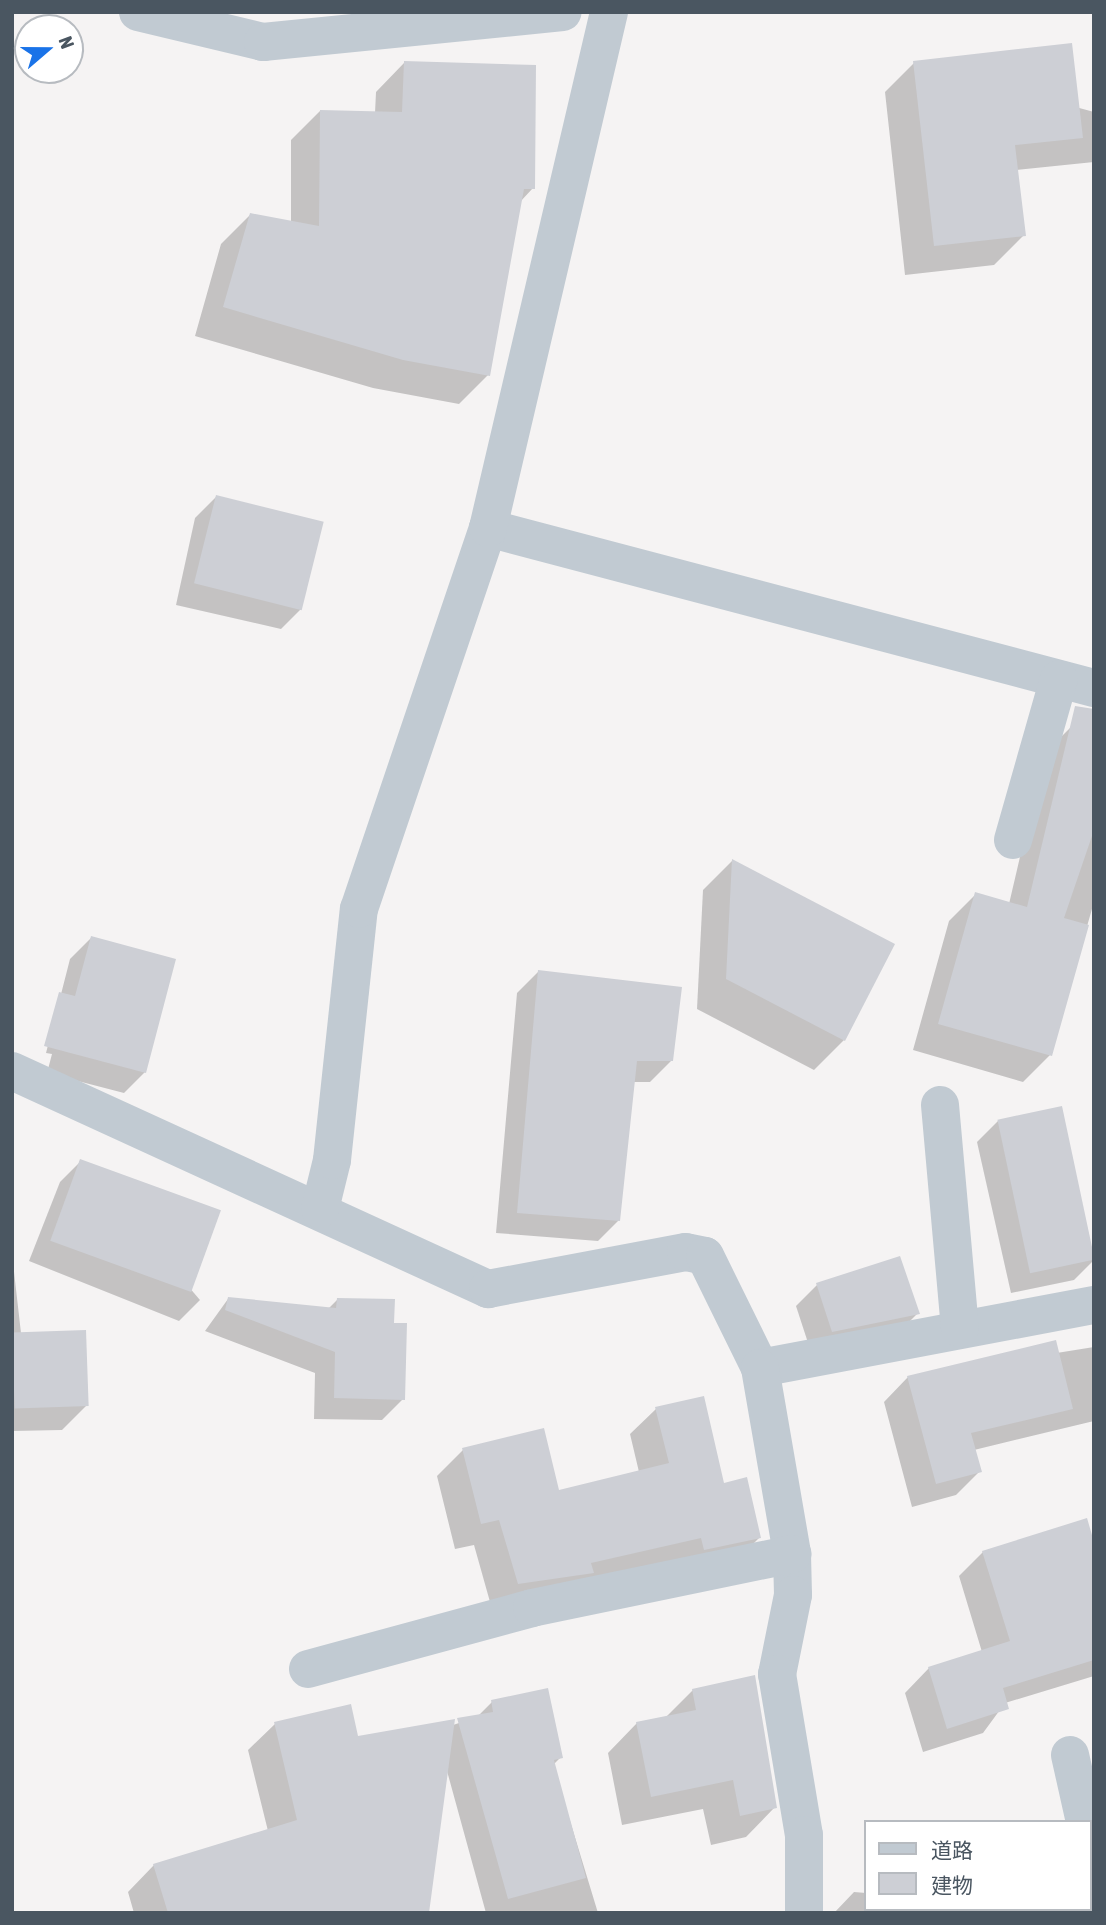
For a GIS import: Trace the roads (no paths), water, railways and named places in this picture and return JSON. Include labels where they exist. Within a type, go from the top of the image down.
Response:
[{"type":"street","points":[[138,12],[263,43],[564,12]]},
{"type":"street","points":[[320,1209],[332,1160],[359,909],[488,528],[609,12]]},
{"type":"street","points":[[488,528],[1077,683],[1013,840]]},
{"type":"street","points":[[12,1071],[320,1209],[488,1289],[686,1252],[705,1256],[760,1368],[792,1554],[793,1595],[777,1674],[804,1835],[804,1913]]},
{"type":"street","points":[[940,1105],[960,1328]]},
{"type":"street","points":[[760,1368],[960,1328],[1094,1305]]},
{"type":"street","points":[[308,1669],[532,1608],[792,1554]]},
{"type":"street","points":[[1070,1755],[1086,1820]]}]
